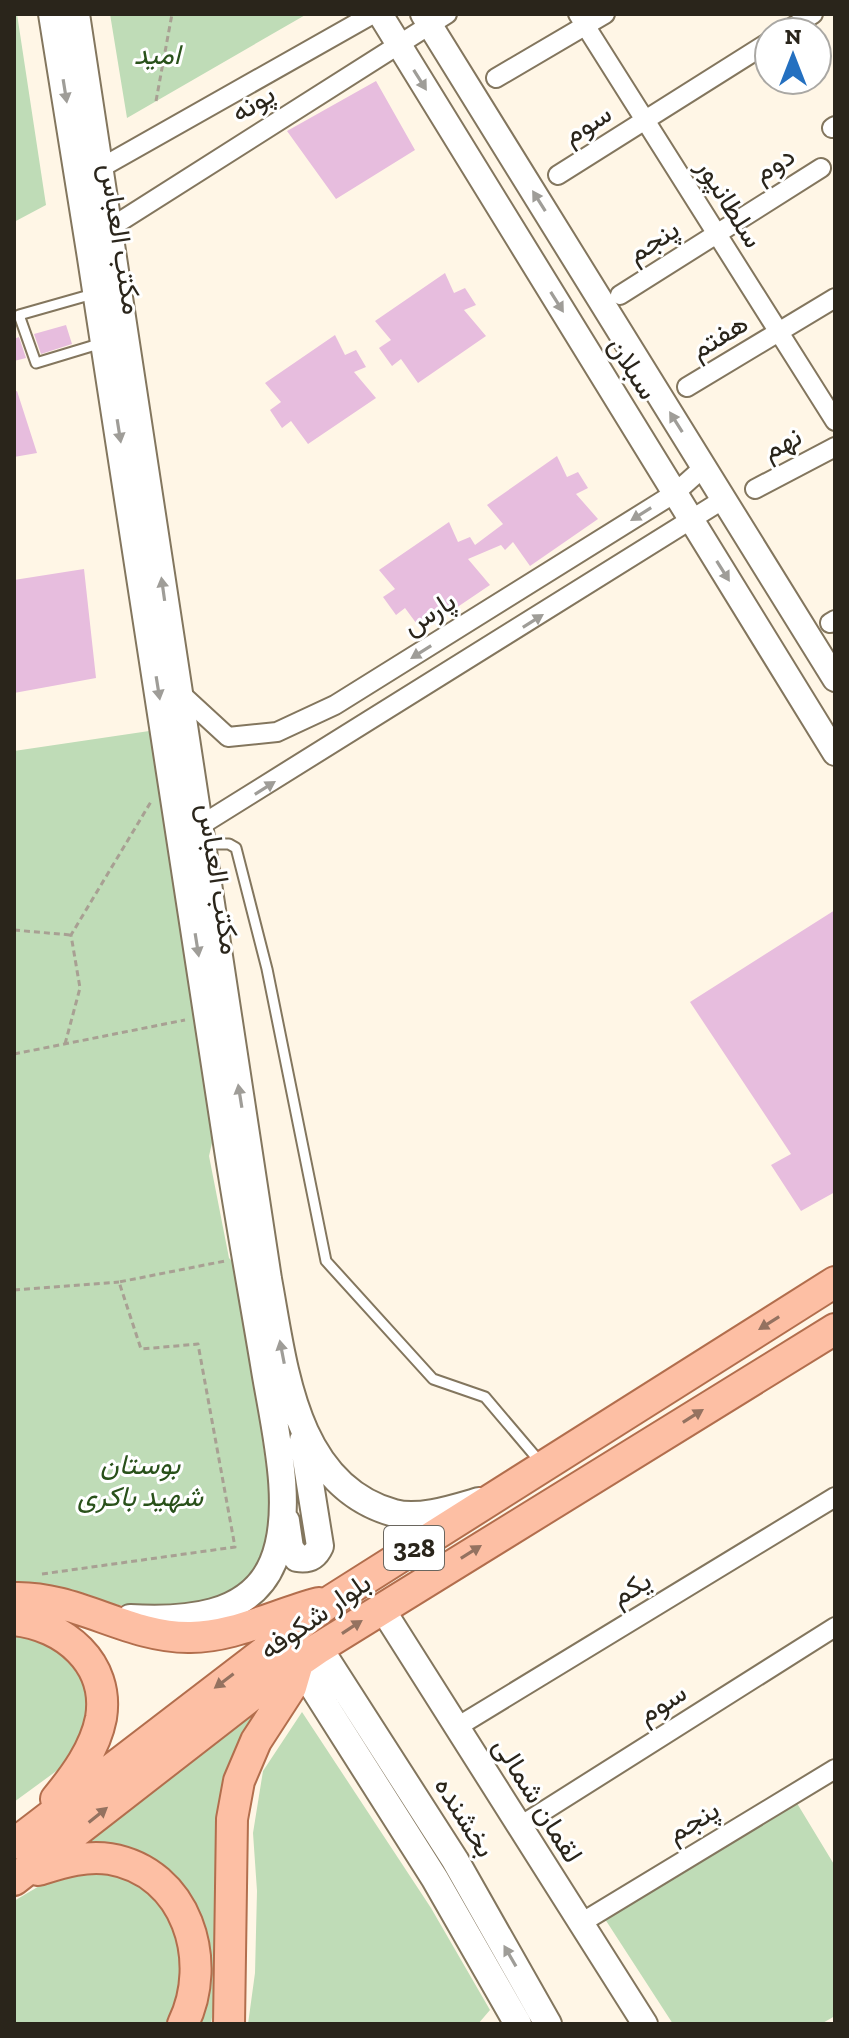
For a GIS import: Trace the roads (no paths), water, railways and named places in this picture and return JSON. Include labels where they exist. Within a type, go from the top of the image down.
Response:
[{"type":"main road","name":"مکتب العباس","points":[[52,14],[90,174]]},
{"type":"main road","name":"مکتب العباس","points":[[76,14],[90,174],[121,376],[193,836],[291,1397],[302,1427],[328,1469],[356,1497],[397,1514],[457,1508],[496,1496]]},
{"type":"main road","name":"مکتب العباس","points":[[99,234],[96,293],[105,343],[121,376],[178,691],[193,836],[246,1257],[284,1510],[274,1561],[263,1580],[240,1602],[218,1612],[160,1620],[101,1614]]},
{"type":"main road","name":"بلوار شکوفه","points":[[14,1842],[332,1600],[835,1282]]},
{"type":"main road","name":"بلوار شکوفه","points":[[17,1877],[197,1736],[309,1655],[381,1607],[835,1329]]},
{"type":"main road","points":[[284,1510],[290,1548],[297,1558],[307,1560],[316,1554],[320,1546],[302,1427]]},
{"type":"main road","points":[[22,1587],[159,1634],[187,1637],[218,1635],[332,1600]]},
{"type":"main road","points":[[14,1620],[34,1622],[60,1632],[81,1650],[94,1671],[102,1695],[101,1719],[76,1774],[14,1842]]},
{"type":"main road","points":[[229,2024],[232,1819],[239,1781],[256,1741],[309,1655]]},
{"type":"main road","name":"بخشنده","points":[[309,1655],[518,2024]]},
{"type":"main road","name":"بخشنده","points":[[309,1655],[455,1860],[548,2024]]},
{"type":"main road","points":[[17,1877],[78,1859],[111,1859],[143,1871],[173,1897],[191,1930],[198,1969],[197,1988],[183,2024]]},
{"type":"street","name":"پونه","points":[[90,174],[373,14]]},
{"type":"street","name":"سبلان","points":[[380,14],[835,753]]},
{"type":"street","points":[[496,78],[582,20],[605,14]]},
{"type":"street","name":"پونه","points":[[99,234],[398,44],[433,18]]},
{"type":"street","name":"سبلان","points":[[433,18],[835,679]]},
{"type":"street","name":"سلطانپور","points":[[582,20],[835,421]]},
{"type":"street","name":"سوم","points":[[558,175],[753,52]]},
{"type":"street","name":"دوم","points":[[717,233],[821,168]]},
{"type":"street","name":"پنجم","points":[[620,295],[717,233]]},
{"type":"street","name":"هفتم","points":[[687,387],[835,298]]},
{"type":"street","name":"نهم","points":[[755,489],[835,447]]},
{"type":"street","name":"پارس","points":[[178,691],[228,737],[277,732],[335,705],[675,493],[704,467]]},
{"type":"street","points":[[193,836],[724,499]]},
{"type":"street","points":[[335,705],[350,735]]},
{"type":"street","name":"یکم","points":[[457,1727],[835,1497]]},
{"type":"street","name":"لقمان شمالی","points":[[381,1607],[645,2024]]},
{"type":"street","name":"سوم","points":[[520,1826],[835,1627]]},
{"type":"street","name":"پنجم","points":[[581,1923],[835,1769]]},
{"type":"lane","points":[[96,293],[19,315],[36,363],[105,343]]},
{"type":"lane","points":[[193,836],[236,848],[267,969],[326,1261],[433,1379],[485,1397],[544,1466]]},
{"type":"park label","name":"امید","points":[[157,54]]},
{"type":"park label","name":"بوستان شهید باکری","points":[[140,1480]]}]
